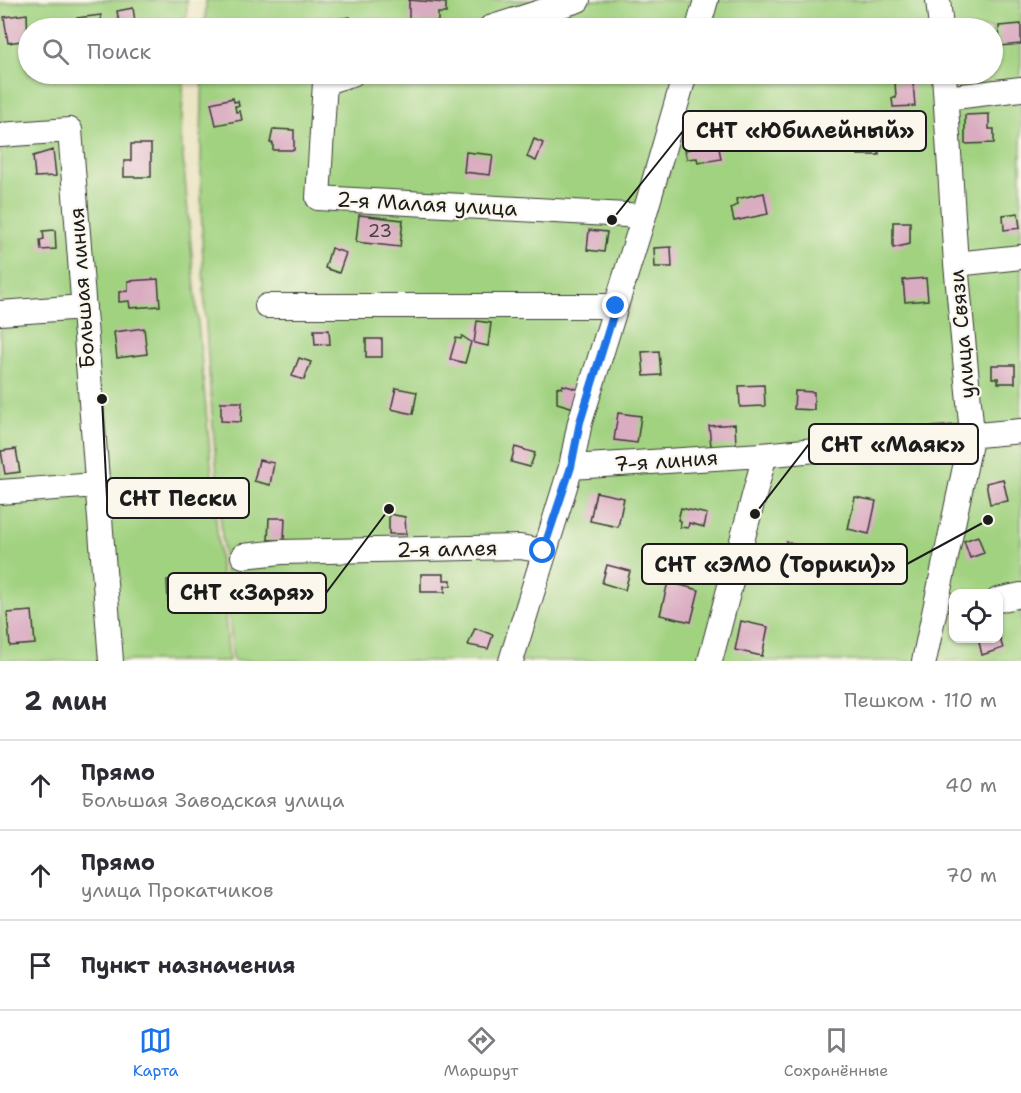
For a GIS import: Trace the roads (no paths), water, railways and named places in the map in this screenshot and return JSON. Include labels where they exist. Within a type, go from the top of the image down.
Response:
[{"type":"street","points":[[521,18],[578,0]]},
{"type":"street","points":[[701,18],[706,0]]},
{"type":"street","points":[[938,0],[940,18]]},
{"type":"street","name":"2-я Малая улица","points":[[324,84],[318,198],[645,216]]},
{"type":"street","points":[[511,661],[543,551],[571,467],[580,422],[645,216],[682,84]]},
{"type":"street","name":"улица Связи","points":[[924,661],[944,611],[972,434],[956,264],[945,84]]},
{"type":"street","points":[[946,98],[1021,89]]},
{"type":"street","name":"Большая линия","points":[[0,135],[70,130],[97,485],[106,661]]},
{"type":"street","points":[[956,264],[1021,257]]},
{"type":"street","points":[[267,306],[616,306]]},
{"type":"street","points":[[0,313],[84,307]]},
{"type":"street","name":"7-я линия","points":[[571,467],[762,458],[972,434],[1021,431]]},
{"type":"street","points":[[710,661],[762,458]]},
{"type":"street","points":[[0,492],[97,485]]},
{"type":"street","name":"2-я аллея","points":[[243,556],[281,552],[509,547],[543,551]]},
{"type":"street","points":[[1003,599],[1021,596]]},
{"type":"place","name":"СНТ «Юбилейный»","points":[[612,220]]},
{"type":"place","name":"СНТ Пески","points":[[102,399]]},
{"type":"place","name":"СНТ «Заря»","points":[[389,509]]},
{"type":"place","name":"СНТ «Маяк»","points":[[755,514]]},
{"type":"place","name":"СНТ «ЭМО (Торики)»","points":[[988,520]]}]
